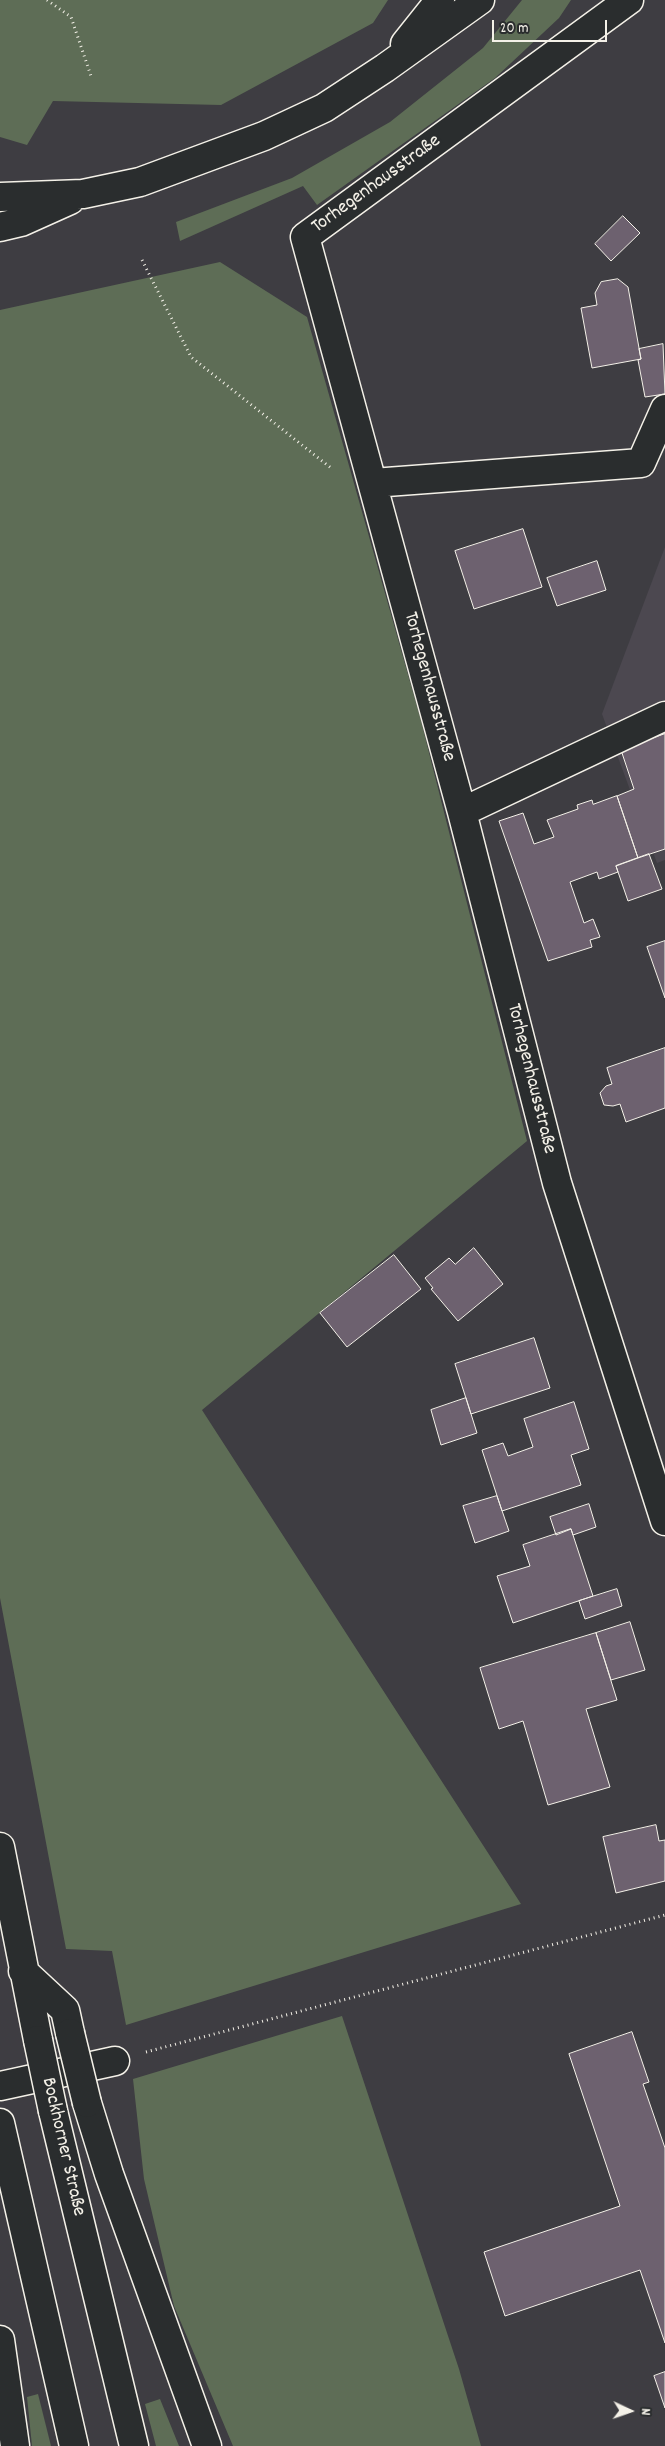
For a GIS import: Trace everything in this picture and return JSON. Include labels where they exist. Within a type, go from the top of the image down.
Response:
[{"type":"main road","points":[[385,68],[440,0]]},
{"type":"main road","points":[[0,197],[83,194],[140,182],[264,136],[324,108],[385,68],[480,0]]},
{"type":"main road","name":"Torhegenhausstraße","points":[[629,0],[305,237],[462,812],[557,1183],[665,1521]]},
{"type":"main road","points":[[0,227],[21,222],[83,194]]},
{"type":"main road","points":[[373,483],[640,462],[665,409]]},
{"type":"main road","points":[[462,812],[665,716]]},
{"type":"main road","name":"Bockhorner Straße","points":[[0,1847],[23,1971],[53,2111],[134,2446]]},
{"type":"main road","points":[[23,1971],[65,2010],[87,2103],[109,2174],[207,2446]]},
{"type":"main road","points":[[0,2086],[115,2060]]},
{"type":"main road","points":[[0,2123],[74,2446]]},
{"type":"main road","points":[[0,2340],[15,2446]]},
{"type":"path","points":[[47,0],[71,18],[92,79]]},
{"type":"path","points":[[142,260],[191,356],[293,438]]},
{"type":"path","points":[[115,2060],[665,1915]]},
{"type":"shaded area","points":[[665,547],[665,860],[657,863],[602,714]]},
{"type":"green space","points":[[0,0],[388,0],[373,23],[221,105],[53,101],[27,145],[0,137]]},
{"type":"green space","points":[[522,0],[571,0],[559,18],[495,78],[317,205],[303,186],[180,241],[176,222],[292,178],[390,122],[483,48]]},
{"type":"green space","points":[[220,262],[307,317],[420,717],[527,1141],[202,1410],[521,1904],[126,2025],[112,1951],[66,1949],[0,1598],[0,310]]},
{"type":"green space","points":[[342,2016],[459,2369],[481,2446],[233,2446],[174,2306],[144,2179],[133,2079]]},
{"type":"green space","points":[[38,2394],[51,2446],[32,2446],[27,2397]]},
{"type":"green space","points":[[160,2399],[179,2446],[156,2446],[145,2404]]},
{"type":"building","points":[[623,216],[640,233],[611,261],[595,244]]},
{"type":"building","points":[[618,279],[628,287],[641,359],[592,368],[581,308],[597,305],[595,293],[601,282]]},
{"type":"building","points":[[663,344],[665,394],[645,397],[638,360],[641,359],[639,349]]},
{"type":"building","points":[[523,529],[542,587],[474,609],[455,551]]},
{"type":"building","points":[[597,561],[606,590],[557,606],[547,578]]},
{"type":"building","points":[[665,734],[665,849],[638,858],[617,796],[634,789],[621,750]]},
{"type":"building","points":[[617,796],[638,858],[616,866],[618,872],[599,879],[597,872],[570,882],[584,923],[593,919],[600,937],[590,940],[592,947],[548,961],[499,821],[523,813],[534,844],[554,837],[547,820],[578,809],[577,805],[592,800],[593,804]]},
{"type":"building","points":[[649,854],[662,889],[628,901],[616,866]]},
{"type":"building","points":[[665,941],[665,998],[647,947]]},
{"type":"building","points":[[665,1048],[665,1108],[626,1122],[620,1104],[613,1106],[604,1105],[600,1093],[606,1086],[612,1084],[607,1068]]},
{"type":"building","points":[[474,1248],[503,1284],[458,1321],[431,1289],[433,1288],[425,1278],[449,1258],[455,1264]]},
{"type":"building","points":[[394,1255],[421,1289],[347,1347],[320,1313]]},
{"type":"building","points":[[534,1338],[550,1388],[471,1414],[455,1364]]},
{"type":"building","points":[[466,1398],[477,1433],[441,1445],[431,1410]]},
{"type":"building","points":[[574,1402],[589,1449],[571,1455],[581,1485],[502,1511],[482,1450],[503,1443],[508,1456],[533,1447],[524,1419]]},
{"type":"building","points":[[497,1496],[509,1531],[475,1543],[463,1506]]},
{"type":"building","points":[[589,1504],[596,1527],[573,1535],[571,1529],[556,1535],[550,1517]]},
{"type":"building","points":[[571,1529],[593,1596],[513,1623],[497,1576],[530,1566],[523,1545]]},
{"type":"building","points":[[617,1589],[622,1606],[585,1619],[579,1601]]},
{"type":"building","points":[[630,1622],[645,1670],[611,1680],[596,1633]]},
{"type":"building","points":[[596,1633],[617,1700],[586,1709],[610,1787],[548,1805],[523,1721],[499,1729],[480,1668]]},
{"type":"building","points":[[656,1825],[659,1841],[665,1840],[665,1881],[616,1893],[603,1837]]},
{"type":"building","points":[[632,2032],[649,2082],[643,2084],[665,2148],[665,2343],[640,2270],[505,2316],[484,2252],[620,2206],[569,2054]]},
{"type":"building","points":[[665,2372],[665,2408],[654,2376]]}]
